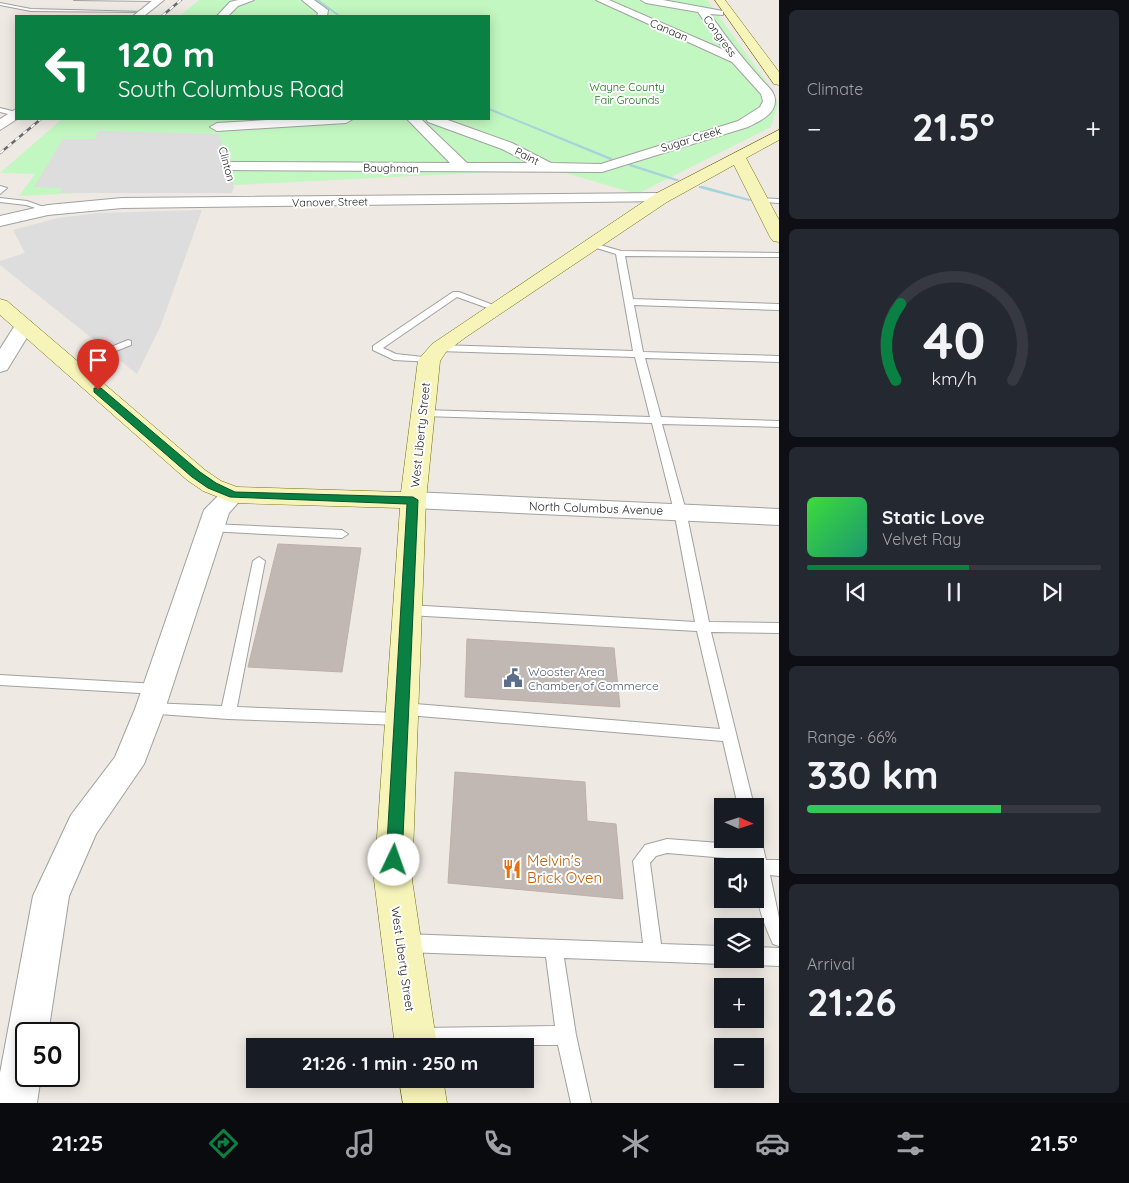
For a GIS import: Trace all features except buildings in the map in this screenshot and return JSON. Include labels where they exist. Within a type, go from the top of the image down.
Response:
[{"type":"main road","points":[[720,0],[778,78]]},
{"type":"main road","points":[[434,354],[496,308],[661,198],[779,134]]},
{"type":"main road","points":[[738,157],[779,237]]},
{"type":"main road","points":[[0,305],[196,475],[212,486],[233,495],[413,500]]},
{"type":"main road","name":"West Liberty Street","points":[[415,1038],[400,943],[393,880],[413,500],[434,354]]},
{"type":"main road","name":"West Liberty Street","points":[[422,1088],[424,1103]]},
{"type":"street","points":[[141,14],[158,0]]},
{"type":"street","points":[[223,15],[234,4],[249,0]]},
{"type":"street","points":[[307,0],[324,12],[322,15]]},
{"type":"street","name":"Canaan","points":[[601,0],[737,60]]},
{"type":"street","points":[[646,0],[703,12],[730,14]]},
{"type":"street","name":"Congress","points":[[703,12],[737,60]]},
{"type":"street","points":[[737,60],[764,60]]},
{"type":"street","name":"Sugar Creek","points":[[552,169],[602,168],[743,124],[757,117],[766,109],[769,100],[767,93],[737,60]]},
{"type":"street","points":[[0,126],[15,114]]},
{"type":"street","points":[[216,123],[314,120]]},
{"type":"street","points":[[415,120],[464,169]]},
{"type":"street","name":"Paint","points":[[436,120],[507,146],[552,169],[620,199]]},
{"type":"street","name":"Clinton","points":[[216,123],[231,172]]},
{"type":"street","name":"Baughman","points":[[231,172],[552,169]]},
{"type":"street","name":"Vanover Street","points":[[0,221],[48,210],[122,203],[231,172],[620,199],[661,198]]},
{"type":"street","points":[[0,366],[24,326]]},
{"type":"street","points":[[30,1022],[51,896],[83,825],[128,764],[153,699],[217,510],[233,495]]},
{"type":"street","name":"North Columbus Avenue","points":[[413,500],[779,517]]},
{"type":"street","points":[[16,1103],[19,1087]]},
{"type":"lane","points":[[76,0],[158,0]]},
{"type":"lane","points":[[0,4],[31,10],[141,14]]},
{"type":"lane","points":[[0,110],[15,113]]},
{"type":"lane","points":[[0,188],[3,188],[0,192]]},
{"type":"lane","points":[[0,200],[26,203],[48,210]]},
{"type":"lane","points":[[760,200],[779,201]]},
{"type":"lane","points":[[593,244],[620,252],[779,255]]},
{"type":"lane","points":[[620,252],[640,355],[680,511],[703,627],[744,798]]},
{"type":"lane","points":[[496,308],[456,294],[376,348],[394,357],[434,354],[640,355],[779,359]]},
{"type":"lane","points":[[629,302],[779,307]]},
{"type":"lane","points":[[70,366],[128,343]]},
{"type":"lane","points":[[424,413],[779,424]]},
{"type":"lane","points":[[211,528],[342,534]]},
{"type":"lane","points":[[228,713],[259,561]]},
{"type":"lane","points":[[408,610],[703,627],[779,628]]},
{"type":"lane","points":[[0,680],[153,699],[228,713],[403,714],[730,736]]},
{"type":"lane","points":[[652,952],[641,861],[651,850],[667,846],[757,853],[779,868]]},
{"type":"lane","points":[[757,853],[769,916],[779,938]]},
{"type":"lane","points":[[400,943],[714,955]]},
{"type":"lane","points":[[554,948],[566,1035],[581,1103]]},
{"type":"lane","points":[[764,956],[779,957]]},
{"type":"lane","points":[[534,1039],[566,1035]]},
{"type":"green space","name":"Wayne County Fair Grounds","points":[[199,0],[707,0],[769,85],[778,103],[771,127],[637,194],[552,169],[19,196],[35,174],[0,173],[61,120],[490,120],[490,15],[181,15]]},
{"type":"shaded area","points":[[98,131],[219,134],[234,187],[232,193],[59,193],[62,188],[34,187],[63,139],[95,139]]},
{"type":"shaded area","points":[[202,210],[161,325],[137,374],[0,265],[0,261],[25,253],[13,230],[58,218],[98,213]]},
{"type":"waterway","points":[[317,0],[339,15]]},
{"type":"waterway","points":[[490,109],[611,159]]},
{"type":"waterway","points":[[630,165],[678,180]]},
{"type":"waterway","points":[[701,187],[751,200]]},
{"type":"railway","points":[[163,15],[181,0]]},
{"type":"railway","points":[[0,153],[40,120]]},
{"type":"place","name":"Wooster Area Chamber of Commerce","points":[[513,678]]},
{"type":"place","name":"Melvin's Brick Oven","points":[[512,869]]},
{"type":"route","points":[[98,390],[196,475],[212,486],[233,495],[413,500],[394,860]]}]
